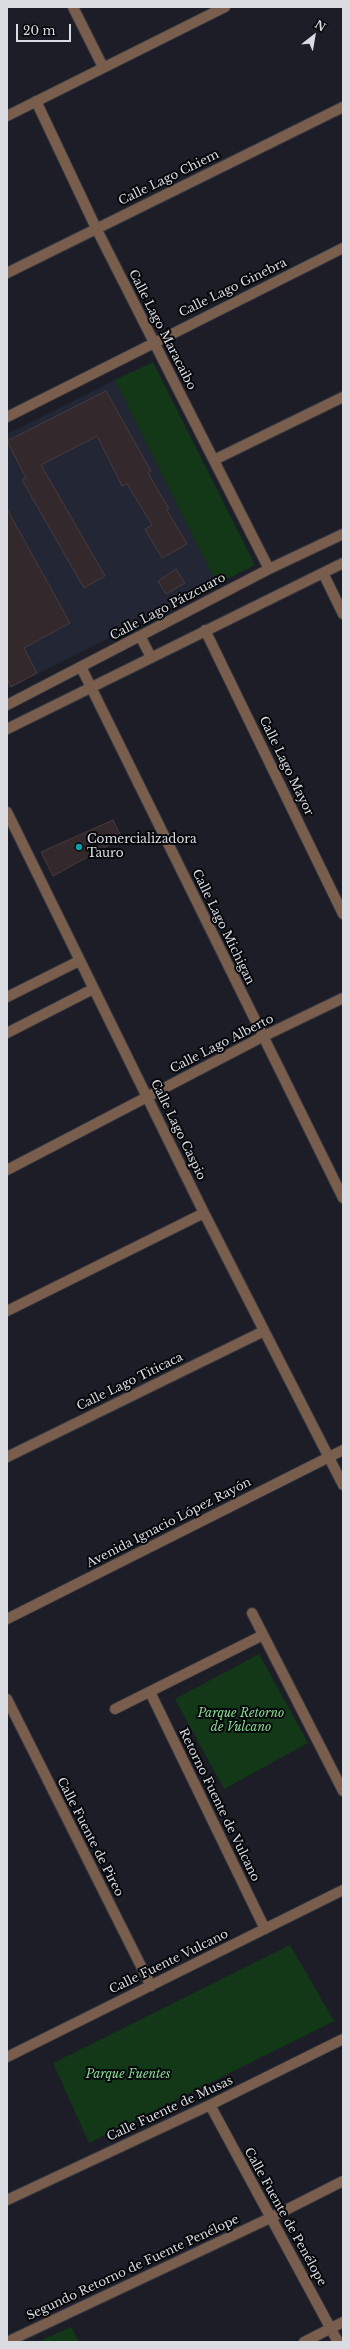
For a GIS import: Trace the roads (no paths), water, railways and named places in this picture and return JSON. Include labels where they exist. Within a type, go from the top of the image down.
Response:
[{"type":"street","points":[[73,7],[103,67]]},
{"type":"street","points":[[7,116],[220,8]]},
{"type":"street","name":"Calle Lago Maracaibo","points":[[36,101],[96,228],[269,569]]},
{"type":"street","name":"Calle Lago Chiem","points":[[7,273],[343,107]]},
{"type":"street","name":"Calle Lago Ginebra","points":[[7,417],[153,342],[343,248]]},
{"type":"street","points":[[214,460],[343,396]]},
{"type":"street","name":"Calle Lago Pátzcuaro","points":[[7,705],[269,569],[343,534]]},
{"type":"street","points":[[7,729],[343,563]]},
{"type":"street","points":[[323,573],[343,614]]},
{"type":"street","name":"Calle Lago Mayor","points":[[205,630],[343,914]]},
{"type":"street","points":[[140,636],[151,657]]},
{"type":"street","name":"Calle Lago Michigan","points":[[81,667],[262,1037],[343,1198]]},
{"type":"street","name":"Calle Lago Caspio","points":[[7,812],[204,1213],[343,1485]]},
{"type":"street","points":[[7,997],[79,961]]},
{"type":"street","points":[[7,1033],[93,989]]},
{"type":"street","name":"Calle Lago Alberto","points":[[7,1170],[262,1037],[343,998]]},
{"type":"street","points":[[7,1310],[204,1213]]},
{"type":"street","name":"Calle Lago Titicaca","points":[[7,1458],[264,1331]]},
{"type":"street","name":"Avenida Ignacio López Rayón","points":[[7,1619],[343,1450]]},
{"type":"street","points":[[252,1613],[343,1791]]},
{"type":"street","points":[[115,1709],[263,1635]]},
{"type":"street","name":"Retorno Fuente de Vulcano","points":[[150,1692],[265,1929]]},
{"type":"street","name":"Calle Fuente de Pireo","points":[[7,1699],[150,1986]]},
{"type":"street","name":"Calle Fuente Vulcano","points":[[7,2057],[343,1890]]},
{"type":"street","name":"Calle Fuente de Musas","points":[[7,2200],[210,2105],[343,2039]]},
{"type":"street","name":"Calle Fuente de Penélope","points":[[210,2105],[338,2342]]},
{"type":"street","name":"Segundo Retorno de Fuente Penélope","points":[[7,2342],[270,2218],[343,2181]]},
{"type":"street","points":[[304,2342],[343,2322]]},
{"type":"place","name":"Comercializadora Tauro","points":[[79,847]]},
{"type":"park label","name":"Parque Retorno de Vulcano","points":[[241,1721]]},
{"type":"park label","name":"Parque Fuentes","points":[[128,2075]]}]
